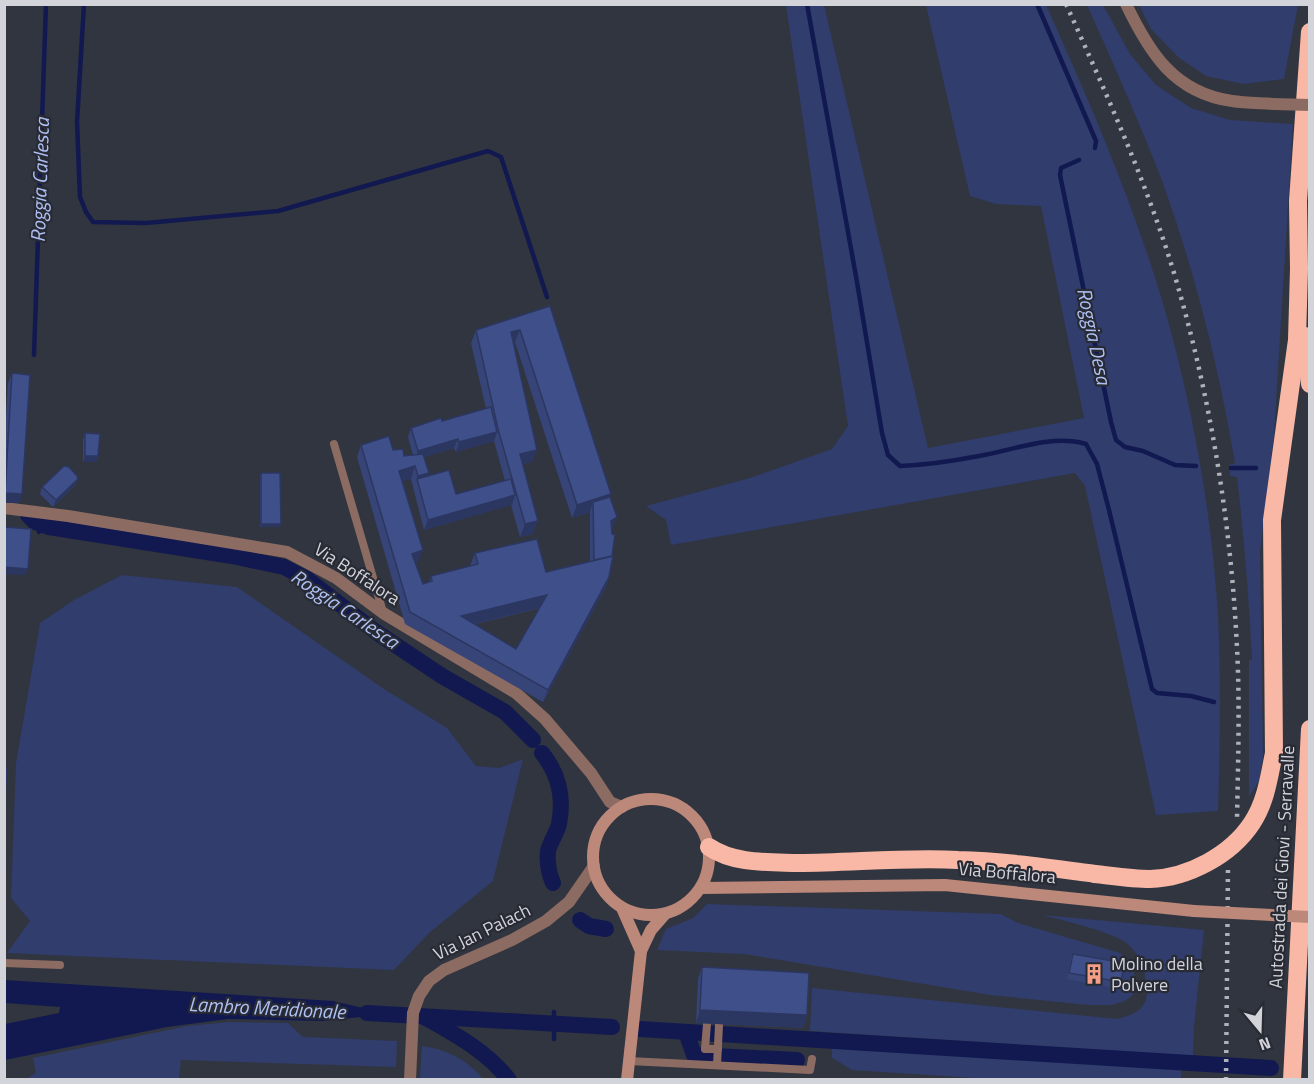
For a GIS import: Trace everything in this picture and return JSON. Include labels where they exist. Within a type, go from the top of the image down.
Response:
[{"type":"highway","points":[[709,848],[729,858],[771,862],[828,863],[956,859],[1004,862],[1152,879],[1184,873],[1217,858],[1253,822],[1267,791],[1274,753],[1272,520],[1297,340],[1298,201],[1310,32]]},
{"type":"highway","points":[[1299,269],[1310,384]]},
{"type":"highway","name":"Autostrada dei Giovi - Serravalle","points":[[1292,1080],[1310,729]]},
{"type":"street","points":[[1126,4],[1155,56],[1164,67],[1185,84],[1218,98],[1310,105]]},
{"type":"street","name":"Via Boffalora","points":[[4,508],[68,516],[287,552],[336,578],[383,613],[516,693],[545,719],[591,773],[610,802],[622,807]]},
{"type":"street","points":[[646,800],[660,800],[687,811],[705,834],[709,848],[708,869],[700,888],[686,904],[665,914],[644,915],[622,908],[603,889],[594,866],[595,844],[608,819],[622,807],[646,800]]},
{"type":"street","name":"Via Jan Palach","points":[[410,1080],[415,1002],[429,981],[444,970],[512,940],[546,921],[568,902],[594,866]]},
{"type":"street","name":"Via Boffalora","points":[[700,888],[945,885],[1194,911],[1310,917]]},
{"type":"street","points":[[622,908],[641,951]]},
{"type":"street","points":[[627,1080],[641,951],[651,930],[665,914]]},
{"type":"lane","points":[[334,444],[383,613]]},
{"type":"lane","points":[[4,963],[60,965]]},
{"type":"lane","points":[[706,1024],[705,1049],[718,1049]]},
{"type":"lane","points":[[717,1064],[719,1024]]},
{"type":"lane","points":[[629,1061],[810,1070],[812,1059]]},
{"type":"shaded area","points":[[786,5],[824,5],[928,448],[1084,418],[1041,206],[996,204],[970,196],[926,5],[1046,5],[1127,198],[1155,277],[1186,391],[1206,503],[1218,616],[1220,738],[1218,811],[1156,815],[1085,486],[1075,473],[671,545],[666,520],[646,506],[750,478],[832,449],[848,426]]},
{"type":"shaded area","points":[[1087,5],[1103,5],[1130,54],[1156,85],[1191,108],[1230,120],[1293,124],[1274,436],[1260,551],[1263,757],[1259,781],[1249,797],[1249,660],[1252,660],[1249,614],[1237,477],[1230,476],[1229,465],[1235,463],[1221,392],[1205,320],[1174,215],[1144,136]]},
{"type":"shaded area","points":[[1139,5],[1298,5],[1284,79],[1243,84],[1206,76],[1178,57],[1151,29]]},
{"type":"shaded area","points":[[122,575],[237,587],[384,689],[447,728],[476,766],[499,768],[523,759],[493,881],[429,933],[394,970],[7,953],[30,921],[11,898],[16,763],[40,623],[74,600]]},
{"type":"shaded area","points":[[707,904],[1001,914],[1018,923],[1120,953],[1128,960],[1135,976],[1136,986],[1134,994],[1125,1001],[1112,1005],[1088,1005],[990,995],[744,954],[657,950],[666,929],[693,918]]},
{"type":"shaded area","points":[[1042,915],[1204,930],[1193,1056],[810,1031],[812,988],[1117,1019],[1128,1016],[1142,1007],[1147,991],[1146,978],[1140,961],[1129,945],[1123,940],[1102,932]]},
{"type":"shaded area","points":[[230,1022],[288,1023],[303,1037],[397,1041],[396,1067],[181,1060],[179,1079],[26,1079],[36,1073],[33,1058],[187,1026]]},
{"type":"shaded area","points":[[422,1046],[456,1056],[471,1066],[483,1079],[420,1079]]},
{"type":"shaded area","points":[[832,1046],[1181,1067],[1181,1079],[1005,1080],[852,1070],[832,1058]]},
{"type":"water","points":[[5,980],[333,1001],[389,1014],[323,1021],[228,1019],[167,1027],[5,1060],[5,1024],[59,1013],[60,1007],[5,1003]]},
{"type":"building","points":[[550,306],[611,494],[577,505],[520,330],[511,332],[537,450],[520,454],[538,521],[525,524],[498,429],[476,330]]},
{"type":"building","points":[[12,373],[30,375],[22,494],[5,493]]},
{"type":"building","points":[[491,407],[497,432],[459,442],[458,439],[418,451],[411,428],[441,418],[442,421]]},
{"type":"building","points":[[85,433],[100,434],[98,456],[85,456]]},
{"type":"building","points":[[389,436],[393,450],[403,449],[404,456],[423,454],[429,473],[418,476],[415,466],[399,471],[423,550],[412,554],[423,584],[432,581],[431,576],[478,564],[475,553],[537,539],[546,572],[613,556],[609,577],[548,690],[410,612],[361,445]],"holes":[[[547,595],[516,649],[461,616]]]},
{"type":"building","points":[[64,466],[69,467],[78,479],[56,500],[42,487]]},
{"type":"building","points":[[449,470],[456,494],[511,479],[515,495],[428,520],[417,479]]},
{"type":"building","points":[[261,473],[280,473],[281,524],[261,524]]},
{"type":"building","points":[[610,497],[617,517],[611,521],[612,534],[615,535],[612,556],[594,560],[593,502]]},
{"type":"building","points":[[4,527],[31,529],[28,569],[4,567]]},
{"type":"building","points":[[4,768],[7,768],[4,813]]},
{"type":"building","name":"Molino della Polvere","points":[[1073,954],[1124,963],[1121,982],[1069,973]]},
{"type":"building","points":[[702,967],[809,973],[807,1015],[700,1010]]},
{"type":"waterway","name":"Roggia Carlesca","points":[[34,355],[46,4]]},
{"type":"waterway","points":[[84,4],[77,122],[80,197],[93,222],[146,223],[278,211],[488,151],[501,157],[547,297]]},
{"type":"waterway","points":[[807,4],[882,433],[888,455],[900,466],[940,463],[1046,442],[1073,441],[1086,444],[1097,464],[1152,689],[1157,693],[1191,696],[1214,702]]},
{"type":"waterway","name":"Roggia Desa","points":[[1037,4],[1096,141],[1095,148]]},
{"type":"waterway","name":"Roggia Desa","points":[[1079,160],[1061,168],[1060,175],[1116,440],[1125,447],[1143,451],[1175,465],[1196,466]]},
{"type":"waterway","name":"Roggia Desa","points":[[1231,468],[1256,468]]},
{"type":"waterway","name":"Roggia Carlesca","points":[[28,515],[35,522],[49,527],[232,556],[284,567],[307,579],[376,632],[442,676],[505,712],[533,740]]},
{"type":"waterway","points":[[39,532],[40,525]]},
{"type":"waterway","name":"Roggia Carlesca","points":[[542,753],[553,769],[559,787],[561,805],[559,824],[548,851],[550,876],[553,883]]},
{"type":"waterway","name":"Roggia Carlesca","points":[[580,920],[589,926],[606,929]]},
{"type":"waterway","points":[[554,1012],[554,1039]]},
{"type":"waterway","points":[[367,1013],[612,1027]]},
{"type":"waterway","name":"Lambro Meridionale","points":[[426,1018],[481,1053],[509,1080]]},
{"type":"waterway","points":[[640,1029],[1271,1068]]},
{"type":"waterway","points":[[686,1032],[694,1055],[797,1060]]},
{"type":"railway","points":[[1066,4],[1124,137],[1163,239],[1187,319],[1208,412],[1224,506],[1234,601],[1238,691],[1237,820]]},
{"type":"railway","points":[[1226,1080],[1228,866]]},
{"type":"place","name":"Molino della Polvere","points":[[1094,974]]}]
